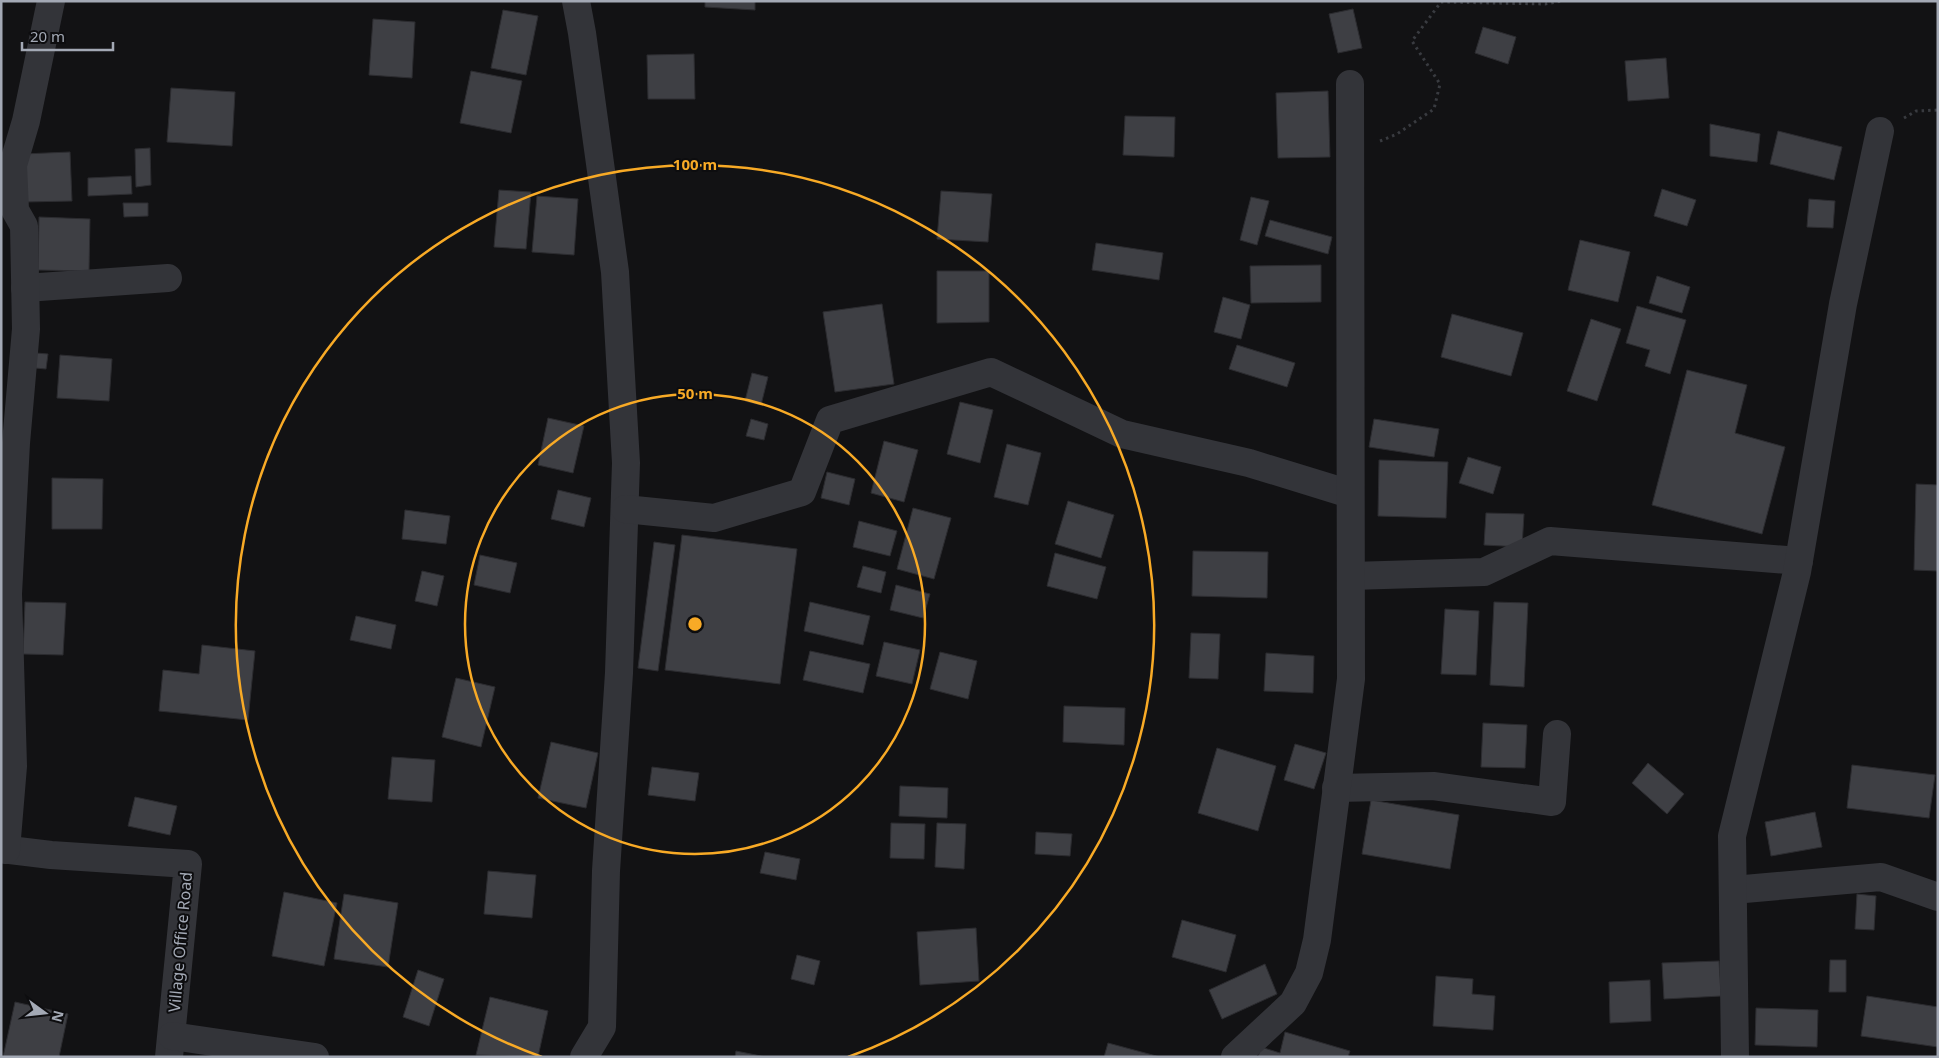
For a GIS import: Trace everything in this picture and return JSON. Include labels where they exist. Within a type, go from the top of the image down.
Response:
[{"type":"street","points":[[4,849],[13,766],[8,594],[16,443],[26,328],[24,226],[15,210],[13,164],[26,122],[52,1]]},
{"type":"street","points":[[576,1],[615,272],[626,463],[619,673],[606,871],[602,1027],[584,1057]]},
{"type":"street","points":[[1235,1057],[1293,1003],[1309,973],[1317,940],[1351,679],[1350,84]]},
{"type":"street","points":[[1735,1057],[1732,836],[1799,561],[1843,304],[1880,131]]},
{"type":"street","points":[[25,288],[168,278]]},
{"type":"street","points":[[625,509],[714,518],[802,492],[830,420],[991,372],[1122,434],[1249,463],[1350,494]]},
{"type":"street","points":[[1351,576],[1484,572],[1550,541],[1799,561]]},
{"type":"street","points":[[1336,788],[1433,786],[1552,802],[1557,734]]},
{"type":"street","name":"Village Office Road","points":[[4,849],[51,855],[188,864],[170,1046]]},
{"type":"street","points":[[1733,890],[1881,877],[1938,898]]},
{"type":"street","points":[[170,1046],[315,1057]]},
{"type":"path","points":[[1350,153],[1397,134],[1434,109],[1440,84],[1412,42],[1441,2],[1545,4],[1562,1]]},
{"type":"building","points":[[705,1],[755,1],[755,10],[705,7]]},
{"type":"building","points":[[1353,9],[1362,48],[1338,53],[1329,14]]},
{"type":"building","points":[[503,10],[538,16],[526,75],[491,68]]},
{"type":"building","points":[[373,19],[415,22],[412,78],[369,75]]},
{"type":"building","points":[[1483,27],[1516,37],[1508,64],[1475,53]]},
{"type":"building","points":[[694,54],[695,99],[648,99],[647,55]]},
{"type":"building","points":[[1666,58],[1669,98],[1628,101],[1625,61]]},
{"type":"building","points":[[471,71],[522,81],[511,133],[460,123]]},
{"type":"building","points":[[171,88],[235,92],[232,146],[167,142]]},
{"type":"building","points":[[1328,91],[1330,157],[1278,158],[1276,93]]},
{"type":"building","points":[[1125,116],[1175,117],[1174,157],[1123,155]]},
{"type":"building","points":[[1710,124],[1760,134],[1757,162],[1710,156]]},
{"type":"building","points":[[1778,131],[1842,147],[1834,180],[1770,164]]},
{"type":"building","points":[[150,148],[151,185],[136,187],[135,149]]},
{"type":"building","points":[[70,152],[72,201],[24,202],[23,154]]},
{"type":"building","points":[[131,176],[132,194],[88,196],[88,178]]},
{"type":"building","points":[[1662,189],[1696,200],[1687,226],[1654,216]]},
{"type":"building","points":[[499,190],[531,192],[526,249],[494,247]]},
{"type":"building","points":[[941,191],[992,194],[988,242],[937,239]]},
{"type":"building","points":[[537,196],[578,199],[574,255],[532,252]]},
{"type":"building","points":[[1251,197],[1269,201],[1257,245],[1240,240]]},
{"type":"building","points":[[1809,199],[1835,201],[1833,228],[1807,227]]},
{"type":"building","points":[[123,203],[148,203],[148,216],[124,217]]},
{"type":"building","points":[[39,217],[90,219],[89,271],[38,270]]},
{"type":"building","points":[[1270,220],[1332,237],[1328,254],[1265,236]]},
{"type":"building","points":[[1580,240],[1630,252],[1618,302],[1568,290]]},
{"type":"building","points":[[1096,243],[1163,253],[1159,280],[1092,270]]},
{"type":"building","points":[[1321,265],[1321,302],[1251,303],[1250,266]]},
{"type":"building","points":[[937,271],[989,271],[989,322],[937,323]]},
{"type":"building","points":[[1657,276],[1690,287],[1682,313],[1649,303]]},
{"type":"building","points":[[1223,297],[1250,305],[1241,339],[1214,332]]},
{"type":"building","points":[[882,304],[894,384],[835,392],[823,312]]},
{"type":"building","points":[[1637,306],[1686,320],[1670,374],[1645,366],[1650,350],[1626,343]]},
{"type":"building","points":[[1452,314],[1523,333],[1511,376],[1441,357]]},
{"type":"building","points":[[1591,319],[1621,329],[1597,401],[1567,391]]},
{"type":"building","points":[[1237,345],[1295,363],[1287,387],[1229,369]]},
{"type":"building","points":[[36,353],[48,354],[46,369],[35,368]]},
{"type":"building","points":[[60,355],[112,359],[109,401],[57,398]]},
{"type":"building","points":[[1687,370],[1747,385],[1735,433],[1785,447],[1762,534],[1652,505]]},
{"type":"building","points":[[752,373],[768,377],[761,405],[745,401]]},
{"type":"building","points":[[960,402],[993,410],[980,463],[947,454]]},
{"type":"building","points":[[548,418],[584,426],[573,473],[538,465]]},
{"type":"building","points":[[751,419],[768,424],[764,440],[746,436]]},
{"type":"building","points":[[1374,419],[1439,429],[1434,457],[1369,447]]},
{"type":"building","points":[[884,441],[918,450],[904,502],[871,493]]},
{"type":"building","points":[[1007,444],[1041,453],[1028,505],[994,497]]},
{"type":"building","points":[[1468,457],[1501,467],[1493,494],[1459,483]]},
{"type":"building","points":[[1379,460],[1448,462],[1446,518],[1378,516]]},
{"type":"building","points":[[827,472],[855,479],[849,505],[821,498]]},
{"type":"building","points":[[52,478],[103,479],[102,529],[52,529]]},
{"type":"building","points":[[1916,484],[1938,485],[1938,571],[1914,570]]},
{"type":"building","points":[[558,490],[591,498],[584,527],[551,519]]},
{"type":"building","points":[[1068,501],[1114,515],[1101,558],[1055,544]]},
{"type":"building","points":[[913,508],[951,518],[934,579],[897,569]]},
{"type":"building","points":[[405,510],[450,516],[446,544],[402,539]]},
{"type":"building","points":[[1486,513],[1524,514],[1522,547],[1484,545]]},
{"type":"building","points":[[859,521],[897,531],[890,556],[853,547]]},
{"type":"building","points":[[682,535],[797,549],[780,684],[665,670]]},
{"type":"building","points":[[654,542],[675,545],[658,671],[638,668]]},
{"type":"building","points":[[1193,551],[1268,552],[1267,598],[1192,596]]},
{"type":"building","points":[[1055,553],[1106,567],[1097,599],[1047,586]]},
{"type":"building","points":[[480,555],[517,563],[510,593],[474,585]]},
{"type":"building","points":[[863,566],[886,572],[881,593],[857,587]]},
{"type":"building","points":[[422,571],[444,576],[437,606],[415,601]]},
{"type":"building","points":[[896,585],[930,594],[923,618],[890,610]]},
{"type":"building","points":[[25,602],[66,603],[63,655],[23,654]]},
{"type":"building","points":[[810,602],[870,616],[863,645],[804,631]]},
{"type":"building","points":[[1494,602],[1528,603],[1524,687],[1490,685]]},
{"type":"building","points":[[1445,609],[1479,611],[1476,675],[1441,674]]},
{"type":"building","points":[[356,616],[396,625],[391,649],[350,640]]},
{"type":"building","points":[[1191,633],[1220,634],[1218,679],[1189,678]]},
{"type":"building","points":[[884,642],[920,650],[912,684],[876,676]]},
{"type":"building","points":[[202,645],[255,651],[248,720],[159,711],[163,670],[199,674]]},
{"type":"building","points":[[810,651],[870,664],[863,693],[803,680]]},
{"type":"building","points":[[940,652],[977,661],[968,699],[930,689]]},
{"type":"building","points":[[1266,653],[1314,656],[1313,693],[1264,691]]},
{"type":"building","points":[[456,678],[495,687],[481,747],[442,737]]},
{"type":"building","points":[[1064,706],[1125,708],[1124,745],[1063,742]]},
{"type":"building","points":[[1483,723],[1527,725],[1525,768],[1481,767]]},
{"type":"building","points":[[551,742],[598,753],[586,808],[538,798]]},
{"type":"building","points":[[1295,744],[1326,753],[1314,789],[1284,780]]},
{"type":"building","points":[[1217,748],[1276,766],[1258,831],[1198,813]]},
{"type":"building","points":[[392,757],[435,760],[432,802],[388,799]]},
{"type":"building","points":[[1648,763],[1684,794],[1667,814],[1632,783]]},
{"type":"building","points":[[1852,765],[1935,775],[1929,818],[1847,808]]},
{"type":"building","points":[[652,767],[699,773],[695,801],[648,795]]},
{"type":"building","points":[[900,786],[948,788],[947,818],[899,816]]},
{"type":"building","points":[[135,797],[177,806],[170,835],[128,826]]},
{"type":"building","points":[[1371,800],[1459,815],[1450,869],[1362,854]]},
{"type":"building","points":[[1815,812],[1822,847],[1771,856],[1765,822]]},
{"type":"building","points":[[891,823],[925,824],[924,859],[890,858]]},
{"type":"building","points":[[937,823],[966,824],[964,869],[935,867]]},
{"type":"building","points":[[1036,832],[1072,834],[1070,856],[1035,854]]},
{"type":"building","points":[[765,852],[800,859],[796,880],[760,873]]},
{"type":"building","points":[[488,871],[536,875],[532,918],[484,914]]},
{"type":"building","points":[[284,892],[337,903],[324,966],[272,956]]},
{"type":"building","points":[[344,894],[398,903],[388,967],[334,959]]},
{"type":"building","points":[[1857,894],[1876,896],[1874,930],[1855,929]]},
{"type":"building","points":[[1182,920],[1236,935],[1226,972],[1172,957]]},
{"type":"building","points":[[976,928],[979,981],[920,985],[917,932]]},
{"type":"building","points":[[797,955],[820,961],[814,985],[791,979]]},
{"type":"building","points":[[1830,960],[1846,960],[1846,992],[1829,992]]},
{"type":"building","points":[[1719,961],[1721,996],[1664,999],[1662,963]]},
{"type":"building","points":[[1265,964],[1277,994],[1222,1019],[1209,990]]},
{"type":"building","points":[[418,970],[444,979],[429,1026],[403,1017]]},
{"type":"building","points":[[1436,976],[1473,979],[1472,994],[1495,996],[1493,1030],[1433,1026]]},
{"type":"building","points":[[1650,980],[1651,1021],[1610,1023],[1609,982]]},
{"type":"building","points":[[1867,996],[1938,1007],[1938,1047],[1861,1036]]},
{"type":"building","points":[[490,997],[548,1011],[538,1057],[476,1055]]},
{"type":"building","points":[[15,1002],[68,1014],[59,1057],[3,1057]]},
{"type":"building","points":[[1756,1008],[1818,1010],[1817,1047],[1755,1045]]},
{"type":"building","points":[[1285,1032],[1350,1051],[1348,1057],[1258,1057],[1261,1047],[1280,1053]]},
{"type":"building","points":[[1108,1043],[1160,1057],[1104,1057]]},
{"type":"building","points":[[736,1051],[766,1057],[735,1057]]}]
